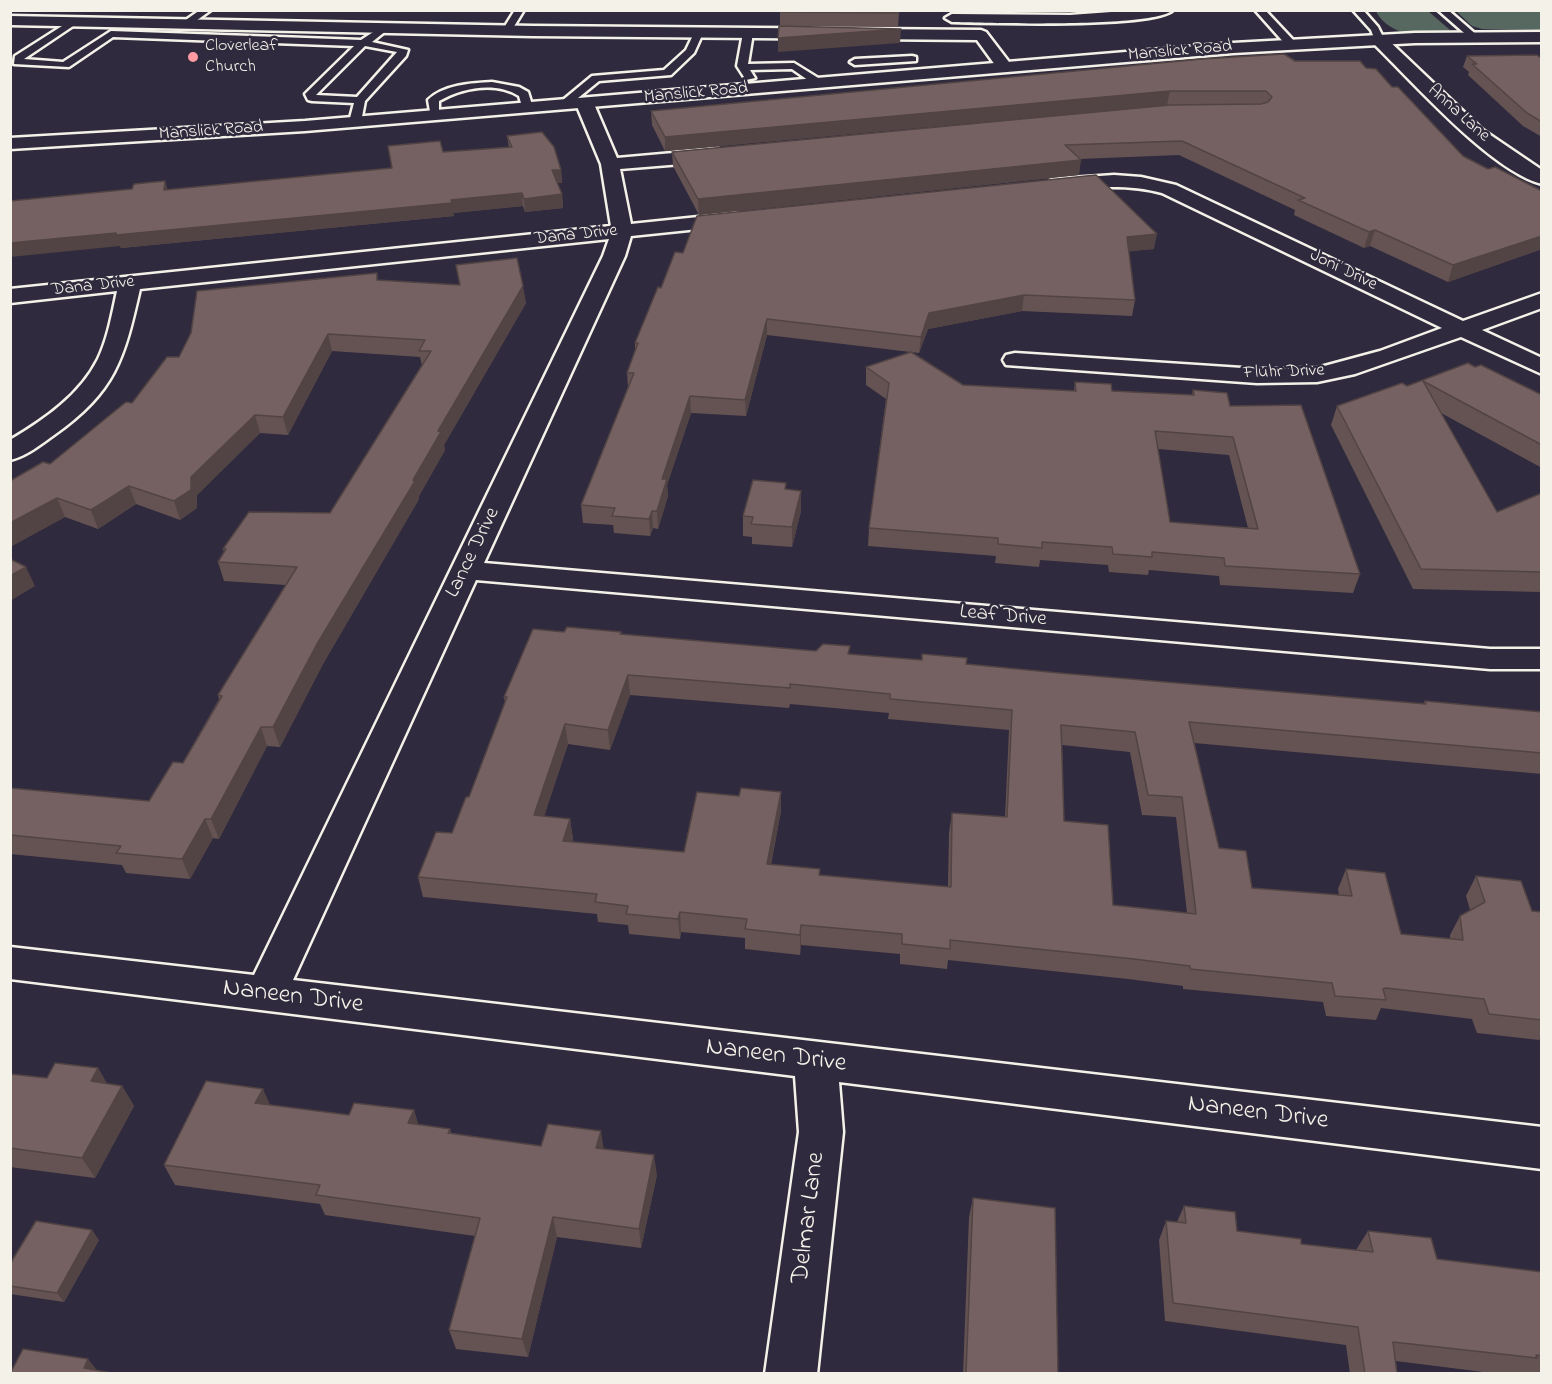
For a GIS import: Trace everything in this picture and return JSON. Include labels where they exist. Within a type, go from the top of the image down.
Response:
[{"type":"street","points":[[935,18],[976,14],[1103,17],[1156,14],[1166,10]]},
{"type":"street","points":[[976,14],[981,35],[1004,66]]},
{"type":"street","points":[[10,20],[81,29],[186,24],[698,33],[981,35]]},
{"type":"street","name":"Manslick Road","points":[[10,144],[355,122],[585,104],[1004,66],[1291,45],[1542,37]]},
{"type":"street","name":"Manslick Road","points":[[1380,41],[1422,45],[1542,44]]},
{"type":"street","name":"Anna Lane","points":[[1380,41],[1463,121],[1503,154],[1542,178]]},
{"type":"street","name":"Lance Drive","points":[[266,994],[610,266],[622,231],[610,164],[585,104]]},
{"type":"street","points":[[610,164],[733,154]]},
{"type":"street","name":"Joni Drive","points":[[1036,188],[1116,180],[1142,182],[1186,196],[1542,368]]},
{"type":"street","name":"Dana Drive","points":[[10,296],[753,217]]},
{"type":"street","points":[[10,452],[57,421],[84,398],[99,378],[111,357],[130,284]]},
{"type":"street","name":"Fluhr Drive","points":[[1015,360],[1257,376],[1317,375],[1388,356],[1542,300]]},
{"type":"street","name":"Leaf Drive","points":[[466,570],[1466,657],[1542,659]]},
{"type":"street","name":"Naneen Drive","points":[[10,963],[1542,1148]]},
{"type":"street","name":"Delmar Lane","points":[[791,1374],[821,1132],[816,1062]]},
{"type":"lane","points":[[186,24],[207,10]]},
{"type":"lane","points":[[507,30],[520,10]]},
{"type":"lane","points":[[1259,10],[1291,45]]},
{"type":"lane","points":[[1357,10],[1375,28],[1380,41]]},
{"type":"lane","points":[[1442,10],[1474,38]]},
{"type":"lane","points":[[360,100],[312,98],[310,94],[363,43],[384,28]]},
{"type":"lane","points":[[65,65],[18,62],[19,58],[58,32],[81,29],[111,34],[363,43],[403,50],[360,100],[355,122]]},
{"type":"lane","points":[[563,105],[596,78],[667,74],[690,51],[698,33]]},
{"type":"lane","points":[[747,33],[743,67],[756,88]]},
{"type":"lane","points":[[48,78],[111,34]]},
{"type":"lane","points":[[909,35],[912,59],[916,67],[926,73]]},
{"type":"lane","points":[[870,78],[855,62],[912,59]]},
{"type":"lane","points":[[743,67],[794,66],[819,83]]},
{"type":"lane","points":[[667,74],[668,96]]},
{"type":"lane","points":[[435,115],[434,100],[445,92],[461,87],[498,85],[513,87],[524,94],[526,108]]},
{"type":"green space","points":[[1376,11],[1428,11],[1450,30],[1431,35],[1409,34],[1389,26]]},
{"type":"green space","points":[[1456,11],[1541,11],[1541,30],[1482,29],[1472,26]]},
{"type":"building","points":[[780,10],[899,10],[899,13],[780,12]]},
{"type":"building","points":[[779,26],[901,29],[778,38]]},
{"type":"building","points":[[1284,54],[1295,61],[1360,61],[1366,68],[1376,69],[1392,87],[1398,87],[1463,156],[1488,169],[1495,167],[1542,191],[1542,236],[1453,265],[1375,230],[1369,232],[1298,200],[1305,198],[1182,141],[1065,145],[1081,160],[698,199],[672,152],[1170,105],[1261,104],[1268,102],[1272,97],[1266,91],[1170,91],[665,137],[651,111],[1202,59]]},
{"type":"building","points":[[1537,55],[1542,59],[1542,122],[1527,113],[1472,64],[1477,64],[1467,56]]},
{"type":"building","points":[[542,132],[554,147],[561,170],[552,170],[562,194],[524,199],[522,193],[451,200],[452,203],[10,243],[10,201],[132,189],[134,184],[165,181],[164,190],[392,168],[388,146],[440,141],[443,152],[512,147],[507,136]]},
{"type":"building","points":[[1096,175],[1157,234],[1127,237],[1135,300],[1024,295],[929,313],[921,337],[767,319],[745,400],[690,396],[662,479],[667,479],[657,511],[652,511],[649,519],[612,516],[615,508],[581,505],[634,373],[627,373],[638,343],[635,343],[675,252],[683,253],[697,216]]},
{"type":"building","points":[[517,258],[523,286],[438,431],[441,432],[413,480],[415,481],[317,644],[273,727],[261,727],[211,819],[205,819],[182,859],[116,853],[121,846],[10,835],[10,788],[149,801],[173,762],[183,763],[222,696],[218,695],[297,567],[218,562],[226,549],[223,549],[249,512],[330,513],[431,351],[419,351],[425,340],[328,334],[283,417],[255,415],[191,477],[191,490],[174,501],[129,486],[91,510],[57,498],[10,523],[10,481],[43,462],[50,464],[126,402],[132,403],[167,357],[179,357],[191,333],[197,291],[377,273],[377,280],[460,285],[456,265]]},
{"type":"building","points":[[911,352],[963,385],[1076,391],[1075,382],[1111,384],[1112,391],[1194,395],[1193,390],[1227,393],[1230,406],[1301,405],[1360,574],[1225,566],[1224,558],[1152,552],[1152,557],[1113,554],[1112,547],[1042,542],[1042,548],[998,544],[998,538],[869,528],[889,383],[866,367]],"holes":[[[1155,431],[1233,437],[1258,529],[1170,522]]]},
{"type":"building","points":[[1468,363],[1475,367],[1481,365],[1542,395],[1542,445],[1423,381],[1497,512],[1542,493],[1542,572],[1421,569],[1337,406],[1402,383],[1407,386]]},
{"type":"building","points":[[753,480],[786,483],[785,489],[801,491],[792,527],[751,524],[753,517],[743,516]]},
{"type":"building","points":[[10,559],[26,567],[10,576]]},
{"type":"building","points":[[567,627],[621,632],[620,634],[816,651],[823,644],[850,646],[848,654],[922,660],[922,654],[967,658],[966,664],[1059,673],[1542,712],[1542,753],[1189,722],[1219,848],[1246,851],[1252,888],[1352,896],[1346,869],[1385,873],[1401,934],[1463,940],[1460,916],[1485,902],[1476,876],[1521,881],[1532,911],[1542,912],[1542,1020],[1489,1014],[1484,999],[1386,988],[1383,989],[1386,1000],[1335,996],[1332,983],[1190,969],[1190,966],[1134,959],[950,940],[950,949],[902,944],[902,934],[801,925],[800,935],[745,929],[747,919],[680,912],[678,919],[626,914],[628,906],[595,902],[597,894],[418,877],[436,832],[452,833],[466,797],[469,797],[507,697],[504,697],[533,629],[564,632]],"holes":[[[628,675],[790,688],[790,684],[890,694],[890,699],[1012,710],[1007,817],[952,813],[951,887],[819,875],[820,869],[767,864],[781,792],[741,788],[739,796],[697,792],[684,852],[563,841],[570,819],[534,815],[565,724],[608,730]],[[1061,725],[1135,732],[1148,795],[1182,797],[1196,914],[1113,905],[1108,825],[1064,821]]]},
{"type":"building","points":[[55,1063],[98,1068],[91,1081],[122,1086],[82,1158],[10,1148],[10,1074],[47,1078]]},
{"type":"building","points":[[206,1081],[263,1089],[255,1103],[349,1115],[354,1103],[414,1110],[408,1123],[450,1129],[448,1133],[541,1146],[548,1124],[601,1131],[596,1148],[654,1155],[639,1229],[553,1217],[522,1339],[449,1330],[480,1218],[316,1195],[320,1185],[164,1165]]},
{"type":"building","points":[[973,1198],[1055,1208],[1058,1374],[966,1373]]},
{"type":"building","points":[[1184,1206],[1235,1212],[1237,1231],[1301,1239],[1301,1244],[1373,1252],[1368,1231],[1431,1238],[1437,1259],[1542,1272],[1542,1356],[1536,1355],[1537,1358],[1393,1342],[1397,1374],[1365,1374],[1358,1327],[1173,1303],[1166,1221],[1186,1223]]},
{"type":"building","points":[[36,1221],[92,1230],[57,1293],[10,1286],[10,1264]]},
{"type":"building","points":[[23,1349],[88,1359],[84,1368],[117,1374],[10,1374]]},
{"type":"place","name":"Cloverleaf Church","points":[[193,57]]}]
